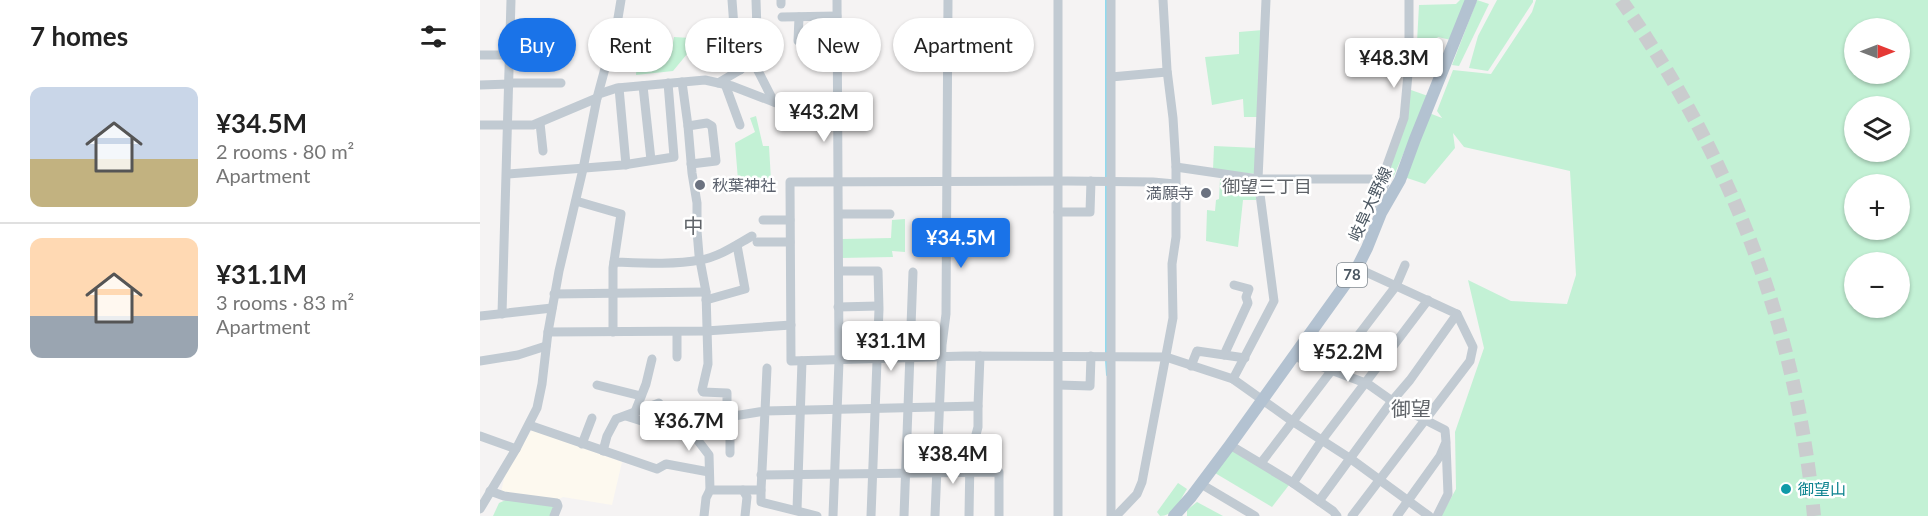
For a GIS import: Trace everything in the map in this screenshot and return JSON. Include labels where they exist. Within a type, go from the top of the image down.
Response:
[{"type":"main road","name":"岐阜大野線","points":[[1174,516],[1230,445],[1357,268],[1381,213],[1400,180],[1471,0]]},
{"type":"street","points":[[511,0],[511,18]]},
{"type":"street","points":[[480,509],[516,449],[537,408],[554,294],[621,0]]},
{"type":"street","points":[[732,0],[733,18]]},
{"type":"street","points":[[756,0],[757,18]]},
{"type":"street","points":[[833,516],[840,320],[838,307],[837,0]]},
{"type":"street","points":[[935,516],[942,345],[946,314],[948,0]]},
{"type":"street","points":[[1058,0],[1058,516]]},
{"type":"street","points":[[1111,0],[1111,516]]},
{"type":"street","points":[[1116,516],[1137,494],[1142,482],[1173,318],[1172,264],[1176,237],[1176,167],[1163,0]]},
{"type":"street","points":[[1233,379],[1274,301],[1258,179],[1266,0]]},
{"type":"street","points":[[1381,213],[1378,201],[1385,184],[1382,179],[1404,118],[1409,63],[1410,0]]},
{"type":"street","points":[[782,17],[837,16]]},
{"type":"street","points":[[480,55],[498,55]]},
{"type":"street","points":[[502,314],[510,72]]},
{"type":"street","points":[[722,84],[737,72]]},
{"type":"street","points":[[759,72],[774,102]]},
{"type":"street","points":[[1111,77],[1167,72]]},
{"type":"street","points":[[480,125],[533,125],[620,88],[705,80],[797,111],[837,103]]},
{"type":"street","points":[[681,82],[697,203],[699,255],[706,296],[708,364],[702,390],[727,393],[730,453]]},
{"type":"street","points":[[480,84],[561,83]]},
{"type":"street","points":[[507,174],[626,165],[674,157],[668,83]]},
{"type":"street","points":[[722,84],[740,125]]},
{"type":"street","points":[[643,86],[651,160]]},
{"type":"street","points":[[620,88],[626,165]]},
{"type":"street","points":[[540,123],[543,151]]},
{"type":"street","points":[[688,126],[707,123],[712,126],[716,161],[691,164]]},
{"type":"street","points":[[1176,167],[1258,179],[1382,179]]},
{"type":"street","points":[[1058,212],[1090,212],[1091,181]]},
{"type":"street","points":[[1175,184],[1111,181],[790,182],[791,361],[1058,355],[1166,357],[1233,379],[1351,459],[1429,516]]},
{"type":"street","points":[[576,201],[621,214],[613,268],[613,332]]},
{"type":"street","points":[[839,214],[890,214]]},
{"type":"street","points":[[763,220],[790,220]]},
{"type":"street","points":[[614,262],[701,260],[754,239],[790,242]]},
{"type":"street","points":[[554,294],[706,296],[746,289],[737,244]]},
{"type":"street","points":[[1261,463],[1396,286],[1405,266]]},
{"type":"street","points":[[1352,516],[1470,361],[1473,347],[1457,314],[1357,268]]},
{"type":"street","points":[[839,271],[878,271],[871,516]]},
{"type":"street","points":[[904,516],[913,272]]},
{"type":"street","points":[[1224,355],[1248,303],[1246,297],[1248,289],[1234,285]]},
{"type":"street","points":[[1293,483],[1322,440],[1428,300]]},
{"type":"street","points":[[838,307],[878,306]]},
{"type":"street","points":[[480,316],[552,308]]},
{"type":"street","points":[[1319,501],[1392,401],[1410,381],[1457,314]]},
{"type":"street","points":[[548,332],[677,332],[791,325]]},
{"type":"street","points":[[677,332],[677,357]]},
{"type":"street","points":[[480,361],[518,355],[546,346]]},
{"type":"street","points":[[1191,366],[1197,351],[1245,358]]},
{"type":"street","points":[[969,516],[970,457],[978,427],[980,356]]},
{"type":"street","points":[[1059,386],[1090,386],[1091,356]]},
{"type":"street","points":[[1294,356],[1365,383],[1392,401],[1445,430],[1448,494],[1437,516]]},
{"type":"street","points":[[630,414],[646,384],[652,359]]},
{"type":"street","points":[[797,510],[802,361]]},
{"type":"street","points":[[767,368],[761,502],[817,516]]},
{"type":"street","points":[[597,385],[641,396]]},
{"type":"street","points":[[603,451],[607,436],[616,419],[659,403]]},
{"type":"street","points":[[697,422],[765,411],[978,406]]},
{"type":"street","points":[[695,412],[696,436],[709,455],[710,489],[706,498],[704,516]]},
{"type":"street","points":[[630,414],[692,437],[696,436]]},
{"type":"street","points":[[582,444],[592,418]]},
{"type":"street","points":[[529,425],[657,469],[666,464],[709,472]]},
{"type":"street","points":[[480,436],[516,449]]},
{"type":"street","points":[[1397,516],[1440,456],[1446,442]]},
{"type":"street","points":[[1230,445],[1293,483],[1338,516]]},
{"type":"street","points":[[761,475],[999,472],[999,516]]},
{"type":"street","points":[[1201,484],[1255,516]]},
{"type":"street","points":[[710,489],[761,490]]},
{"type":"street","points":[[743,490],[747,497],[745,516]]},
{"type":"street","points":[[489,492],[557,503],[554,516]]},
{"type":"street","points":[[777,516],[778,506]]},
{"type":"shaded area","points":[[532,430],[622,462],[612,505],[563,497],[557,500],[501,492],[506,470]]},
{"type":"green space","points":[[1460,0],[1467,0],[1451,40],[1438,37],[1416,61],[1419,5],[1456,4]]},
{"type":"green space","points":[[1477,0],[1489,4],[1459,66],[1452,65]]},
{"type":"green space","points":[[1497,0],[1533,0],[1533,2],[1488,71],[1469,68],[1478,36]]},
{"type":"green space","points":[[1536,0],[1928,0],[1928,516],[1441,516],[1456,489],[1455,432],[1484,348],[1468,280],[1511,301],[1567,304],[1576,275],[1570,171],[1464,147],[1453,133],[1455,148],[1425,184],[1404,177],[1429,113],[1442,118],[1437,111],[1453,70],[1491,74],[1532,12]]},
{"type":"green space","points":[[1263,30],[1258,117],[1244,117],[1243,99],[1212,105],[1205,57],[1239,54],[1239,32]]},
{"type":"green space","points":[[674,37],[685,38],[685,56],[673,71],[673,42]]},
{"type":"green space","points":[[636,72],[664,72],[636,75]]},
{"type":"green space","points":[[1411,90],[1428,96],[1393,178],[1387,176]]},
{"type":"green space","points":[[756,116],[763,146],[769,146],[771,180],[738,180],[735,143],[755,132],[750,118]]},
{"type":"green space","points":[[1214,146],[1258,148],[1257,174],[1213,170]]},
{"type":"green space","points":[[1220,179],[1252,181],[1257,185],[1256,200],[1243,200],[1238,247],[1206,241],[1207,210],[1215,211],[1216,200],[1219,199]]},
{"type":"green space","points":[[905,219],[905,252],[892,251],[893,257],[840,258],[842,239],[891,238],[892,220]]},
{"type":"green space","points":[[1233,449],[1289,485],[1272,507],[1215,473]]},
{"type":"green space","points":[[1178,483],[1187,489],[1173,510],[1160,516],[1157,512]]},
{"type":"green space","points":[[508,499],[555,506],[551,516],[493,516],[499,503]]},
{"type":"green space","points":[[1197,502],[1223,516],[1187,516],[1187,510]]},
{"type":"waterway","points":[[1106,0],[1106,177]]},
{"type":"waterway","points":[[1106,186],[1106,354]]},
{"type":"waterway","points":[[1106,360],[1107,375]]},
{"type":"tunnel","points":[[1621,0],[1695,120],[1726,182],[1752,245],[1774,310],[1792,377],[1805,445],[1814,516]]},
{"type":"place","name":"秋葉神社","points":[[700,185]]},
{"type":"place","name":"満願寺","points":[[1206,193]]},
{"type":"place","name":"御望山","points":[[1786,489]]},
{"type":"district","name":"御望三丁目","points":[[1267,187]]},
{"type":"district","name":"中","points":[[693,226]]},
{"type":"district","name":"御望","points":[[1411,409]]}]
